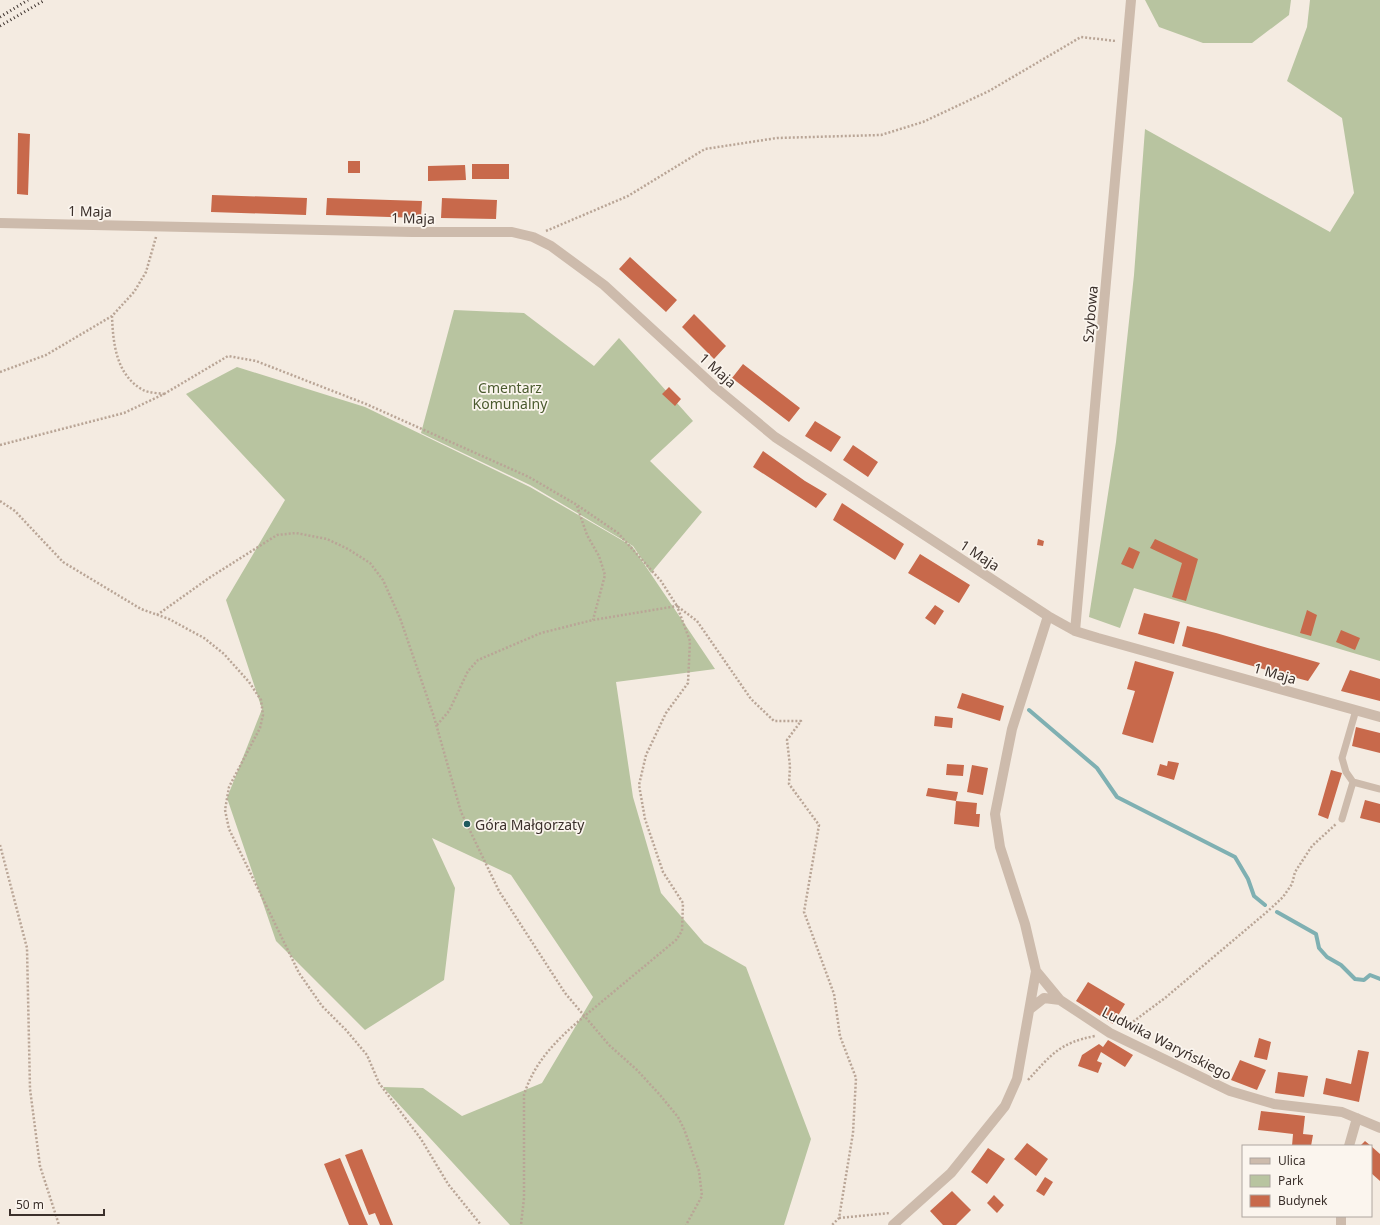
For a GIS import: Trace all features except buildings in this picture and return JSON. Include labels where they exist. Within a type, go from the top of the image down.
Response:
[{"type":"street","name":"Szybowa","points":[[1075,631],[1131,0]]},
{"type":"street","name":"1 Maja","points":[[0,223],[404,232],[512,232],[533,237],[551,246],[604,285],[716,388],[775,437],[1048,616],[1075,631],[1380,717]]},
{"type":"street","name":"Ludwika Waryńskiego","points":[[1048,616],[1012,729],[995,814],[1000,847],[1025,924],[1036,971],[1060,1000],[1110,1033],[1230,1091],[1274,1104],[1342,1112],[1380,1128]]},
{"type":"street","points":[[893,1225],[951,1173],[1005,1106],[1017,1079],[1036,971]]},
{"type":"street","points":[[1030,1008],[1044,998],[1060,1000]]},
{"type":"street","points":[[1349,1145],[1357,1118]]},
{"type":"lane","points":[[1356,710],[1342,758],[1346,772],[1353,782],[1380,789]]},
{"type":"lane","points":[[1342,819],[1353,782]]},
{"type":"path","points":[[533,237],[628,196],[705,149],[777,138],[881,135],[923,122],[989,92],[1081,38],[1128,42]]},
{"type":"path","points":[[0,372],[46,355],[112,316],[134,292],[146,272],[154,250],[158,227]]},
{"type":"path","points":[[112,316],[113,341],[118,360],[129,378],[144,390],[164,394]]},
{"type":"path","points":[[0,445],[124,413],[164,394],[228,356],[256,361],[366,404],[528,477],[577,505],[618,533],[661,581],[678,606],[690,641],[688,683],[666,713],[649,748],[639,785],[645,819],[663,872],[682,903],[682,931],[676,940],[584,1017],[551,1047],[538,1064],[528,1083],[524,1095],[524,1198],[521,1225]]},
{"type":"path","points":[[0,501],[15,511],[63,562],[141,609],[157,615],[204,638],[224,654],[249,682],[261,700],[263,715],[260,728],[229,787],[225,810],[229,829],[299,973],[322,1006],[346,1030],[367,1056],[379,1083],[421,1139],[448,1184],[481,1225]]},
{"type":"path","points":[[577,505],[587,535],[599,556],[605,575],[593,620]]},
{"type":"path","points":[[157,615],[209,578],[277,535],[296,533],[327,539],[348,549],[370,563],[383,580],[400,618],[437,725],[461,812],[499,891],[565,993],[609,1045],[637,1070],[660,1095],[678,1117],[684,1129],[700,1171],[702,1196],[686,1225]]},
{"type":"path","points":[[437,725],[450,711],[468,671],[478,660],[541,633],[593,620],[678,606],[697,621],[751,699],[774,721],[801,721],[787,740],[790,766],[789,784],[819,825],[804,912],[834,994],[840,1036],[856,1078],[853,1133],[839,1218],[832,1225]]},
{"type":"path","points":[[1025,1084],[1054,1051],[1079,1039],[1110,1033],[1134,1021],[1165,998],[1268,912],[1283,897],[1292,884],[1295,872],[1312,846],[1342,819]]},
{"type":"path","points":[[0,845],[27,948],[30,1089],[40,1166],[59,1225]]},
{"type":"path","points":[[839,1218],[908,1211]]},
{"type":"green space","points":[[1145,0],[1291,0],[1289,15],[1252,43],[1203,43],[1159,27]]},
{"type":"green space","points":[[1310,0],[1380,0],[1380,661],[1134,588],[1120,628],[1089,617],[1116,442],[1134,275],[1145,129],[1330,232],[1354,193],[1342,118],[1287,81],[1307,27]]},
{"type":"green space","name":"Cmentarz Komunalny","points":[[454,310],[524,313],[594,366],[619,338],[693,421],[650,461],[702,512],[651,573],[633,546],[530,485],[421,433]]},
{"type":"green space","points":[[237,367],[365,407],[530,487],[632,546],[715,669],[616,682],[633,797],[661,893],[704,943],[746,967],[811,1139],[784,1225],[510,1225],[383,1087],[423,1088],[462,1116],[542,1083],[593,997],[511,875],[432,838],[455,888],[444,980],[365,1030],[276,941],[227,798],[262,709],[226,600],[285,500],[186,394]]},
{"type":"waterway","points":[[1029,710],[1097,768],[1117,797],[1235,857],[1248,879],[1254,896],[1265,905]]},
{"type":"waterway","points":[[1277,912],[1316,934],[1319,948],[1327,957],[1341,965],[1355,979],[1364,980],[1370,975],[1380,979]]},
{"type":"railway","points":[[0,17],[28,0]]},
{"type":"railway","points":[[0,26],[45,0]]},
{"type":"place","name":"Góra Małgorzaty","points":[[467,824]]}]
